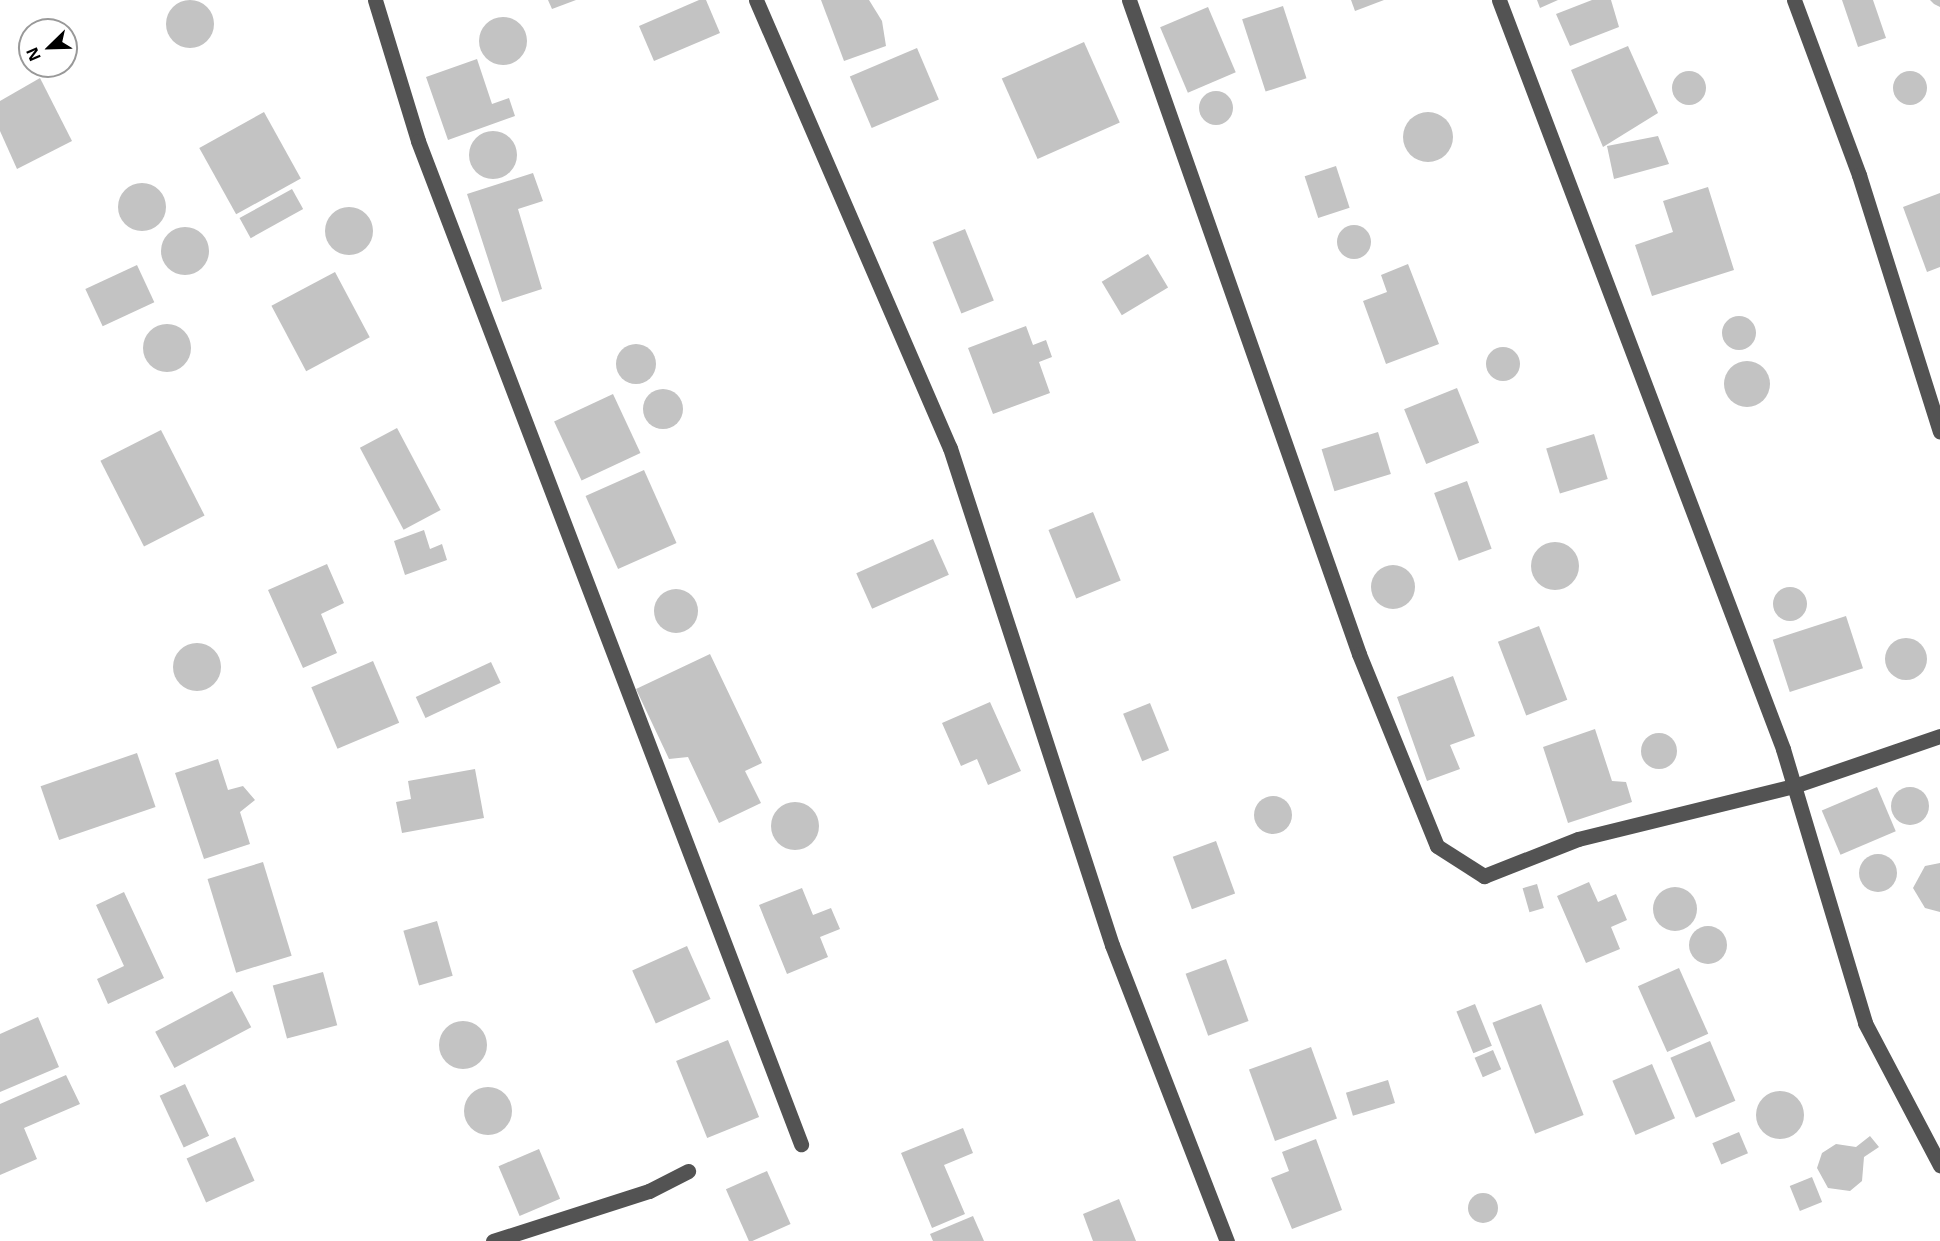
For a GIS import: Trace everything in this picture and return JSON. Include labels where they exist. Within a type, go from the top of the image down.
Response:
[{"type":"street","points":[[375,0],[418,141],[801,1144]]},
{"type":"street","points":[[756,0],[950,448],[1112,945],[1227,1241]]},
{"type":"street","points":[[1129,0],[1359,654],[1437,846],[1484,876],[1578,839],[1794,786],[1940,736]]},
{"type":"street","points":[[1499,0],[1794,786],[1865,1023],[1940,1165]]},
{"type":"street","points":[[1794,0],[1858,175],[1940,432]]},
{"type":"street","points":[[493,1241],[649,1191],[688,1171]]},
{"type":"building","points":[[185,0],[195,0],[210,10],[214,24],[213,33],[204,44],[195,48],[185,48],[170,38],[166,29],[166,19],[176,4]]},
{"type":"building","points":[[548,0],[576,0],[552,9]]},
{"type":"building","points":[[699,0],[706,0],[720,33],[654,61],[639,26]]},
{"type":"building","points":[[821,0],[869,0],[882,21],[886,46],[844,61]]},
{"type":"building","points":[[1351,0],[1384,0],[1355,11]]},
{"type":"building","points":[[1537,0],[1558,0],[1540,8]]},
{"type":"building","points":[[1592,0],[1611,0],[1619,27],[1570,46],[1556,14]]},
{"type":"building","points":[[1842,0],[1873,0],[1886,38],[1858,47]]},
{"type":"building","points":[[1930,0],[1940,0],[1940,7],[1934,4]]},
{"type":"building","points":[[1283,6],[1306,78],[1266,92],[1242,19]]},
{"type":"building","points":[[1208,7],[1236,72],[1188,93],[1160,27]]},
{"type":"building","points":[[498,17],[508,17],[523,27],[527,41],[526,50],[517,61],[508,65],[498,65],[483,55],[479,46],[479,36],[489,21]]},
{"type":"building","points":[[1084,42],[1120,122],[1038,159],[1002,79]]},
{"type":"building","points":[[1628,46],[1658,113],[1603,147],[1571,70]]},
{"type":"building","points":[[917,48],[939,100],[872,128],[850,77]]},
{"type":"building","points":[[477,59],[492,104],[509,98],[515,116],[448,140],[426,77]]},
{"type":"building","points":[[1689,71],[1701,76],[1706,88],[1701,100],[1689,105],[1677,100],[1672,88],[1677,76]]},
{"type":"building","points":[[1910,71],[1922,76],[1927,88],[1922,100],[1910,105],[1898,100],[1893,88],[1898,76]]},
{"type":"building","points":[[40,78],[72,141],[17,169],[0,131],[0,101]]},
{"type":"building","points":[[1216,91],[1228,96],[1233,108],[1228,120],[1216,125],[1204,120],[1199,108],[1204,96]]},
{"type":"building","points":[[264,112],[301,178],[236,214],[199,148]]},
{"type":"building","points":[[1423,112],[1433,112],[1446,119],[1453,132],[1453,142],[1446,155],[1433,162],[1423,162],[1414,158],[1407,151],[1403,142],[1403,132],[1407,123],[1414,116]]},
{"type":"building","points":[[488,131],[498,131],[513,141],[517,155],[516,164],[507,175],[498,179],[488,179],[473,169],[469,160],[469,150],[479,135]]},
{"type":"building","points":[[1658,136],[1669,164],[1614,179],[1607,146]]},
{"type":"building","points":[[1336,166],[1350,208],[1318,218],[1305,176]]},
{"type":"building","points":[[533,173],[543,201],[518,209],[542,289],[502,302],[467,194]]},
{"type":"building","points":[[137,183],[147,183],[162,193],[166,207],[165,216],[156,227],[147,231],[137,231],[122,221],[118,212],[118,202],[128,187]]},
{"type":"building","points":[[1708,187],[1734,270],[1652,296],[1635,245],[1673,232],[1663,201]]},
{"type":"building","points":[[292,189],[303,209],[251,238],[240,218]]},
{"type":"building","points":[[1940,193],[1940,267],[1927,272],[1903,207]]},
{"type":"building","points":[[344,207],[354,207],[369,217],[373,231],[372,240],[363,251],[354,255],[344,255],[329,245],[325,236],[325,226],[335,211]]},
{"type":"building","points":[[1354,225],[1366,230],[1371,242],[1366,254],[1354,259],[1342,254],[1337,242],[1342,230]]},
{"type":"building","points":[[180,227],[190,227],[205,237],[209,251],[208,260],[199,271],[190,275],[180,275],[165,265],[161,256],[161,246],[171,231]]},
{"type":"building","points":[[965,229],[994,300],[961,314],[933,242]]},
{"type":"building","points":[[1148,254],[1168,287],[1122,315],[1102,282]]},
{"type":"building","points":[[1408,264],[1439,344],[1386,364],[1363,301],[1387,292],[1381,275]]},
{"type":"building","points":[[137,265],[154,302],[103,326],[85,289]]},
{"type":"building","points":[[335,272],[370,337],[306,371],[271,306]]},
{"type":"building","points":[[1739,316],[1751,321],[1756,333],[1751,345],[1739,350],[1727,345],[1722,333],[1727,321]]},
{"type":"building","points":[[162,324],[172,324],[187,334],[191,348],[190,357],[181,368],[172,372],[162,372],[147,362],[143,353],[143,343],[153,328]]},
{"type":"building","points":[[1026,326],[1033,345],[1046,340],[1052,357],[1039,362],[1050,393],[993,414],[968,348]]},
{"type":"building","points":[[636,344],[650,350],[656,364],[650,378],[636,384],[622,378],[616,364],[622,350]]},
{"type":"building","points":[[1503,347],[1515,352],[1520,364],[1515,376],[1503,381],[1491,376],[1486,364],[1491,352]]},
{"type":"building","points":[[1747,361],[1763,368],[1770,384],[1763,400],[1747,407],[1731,400],[1724,384],[1731,368]]},
{"type":"building","points":[[1457,388],[1479,443],[1426,464],[1404,409]]},
{"type":"building","points":[[663,389],[677,395],[683,409],[677,423],[663,429],[649,423],[643,409],[649,395]]},
{"type":"building","points":[[613,394],[640,453],[582,480],[554,421]]},
{"type":"building","points":[[397,428],[441,510],[404,530],[360,448]]},
{"type":"building","points":[[161,430],[205,516],[144,546],[100,461]]},
{"type":"building","points":[[1378,432],[1391,474],[1334,491],[1322,449]]},
{"type":"building","points":[[1594,434],[1608,479],[1560,494],[1546,449]]},
{"type":"building","points":[[644,470],[677,543],[618,569],[586,496]]},
{"type":"building","points":[[1467,481],[1492,549],[1459,561],[1434,493]]},
{"type":"building","points":[[1093,512],[1121,581],[1076,599],[1048,530]]},
{"type":"building","points":[[424,530],[430,549],[442,544],[447,560],[405,575],[394,541]]},
{"type":"building","points":[[933,539],[949,575],[872,609],[856,573]]},
{"type":"building","points":[[1550,542],[1560,542],[1575,552],[1579,566],[1578,575],[1569,586],[1560,590],[1550,590],[1535,580],[1531,571],[1531,561],[1541,546]]},
{"type":"building","points":[[327,564],[344,603],[321,614],[337,653],[303,668],[268,590]]},
{"type":"building","points":[[1393,565],[1408,572],[1415,587],[1408,602],[1393,609],[1378,602],[1371,587],[1378,572]]},
{"type":"building","points":[[1790,587],[1802,592],[1807,604],[1802,616],[1790,621],[1778,616],[1773,604],[1778,592]]},
{"type":"building","points":[[676,589],[685,590],[692,595],[697,602],[697,620],[692,627],[685,632],[676,633],[667,632],[660,627],[655,620],[654,611],[655,602],[660,595],[667,590]]},
{"type":"building","points":[[1846,616],[1863,668],[1790,692],[1773,640]]},
{"type":"building","points":[[1539,626],[1567,700],[1526,716],[1498,642]]},
{"type":"building","points":[[1906,638],[1914,639],[1921,644],[1926,651],[1926,667],[1921,674],[1914,679],[1906,680],[1898,679],[1891,674],[1886,667],[1885,659],[1886,651],[1891,644],[1898,639]]},
{"type":"building","points":[[192,643],[202,643],[217,653],[221,667],[220,676],[211,687],[202,691],[192,691],[177,681],[173,672],[173,662],[183,647]]},
{"type":"building","points":[[710,654],[762,763],[745,771],[761,803],[719,823],[688,757],[669,759],[636,689]]},
{"type":"building","points":[[373,661],[399,723],[338,749],[311,687]]},
{"type":"building","points":[[491,662],[501,683],[425,718],[416,697]]},
{"type":"building","points":[[1453,676],[1475,736],[1450,745],[1460,769],[1427,781],[1397,697]]},
{"type":"building","points":[[990,702],[1021,771],[988,785],[977,759],[961,766],[942,723]]},
{"type":"building","points":[[1150,703],[1169,750],[1142,761],[1123,714]]},
{"type":"building","points":[[1595,729],[1612,781],[1626,782],[1632,802],[1568,823],[1543,747]]},
{"type":"building","points":[[1659,733],[1672,738],[1677,751],[1672,764],[1659,769],[1646,764],[1641,751],[1646,738]]},
{"type":"building","points":[[137,753],[156,807],[59,840],[41,786]]},
{"type":"building","points":[[218,759],[228,790],[243,786],[255,800],[240,812],[250,844],[204,859],[175,773]]},
{"type":"building","points":[[475,769],[484,818],[402,833],[396,802],[411,799],[408,781]]},
{"type":"building","points":[[1877,787],[1896,831],[1841,855],[1822,810]]},
{"type":"building","points":[[1910,787],[1923,793],[1929,806],[1923,819],[1910,825],[1897,819],[1891,806],[1897,793]]},
{"type":"building","points":[[1273,796],[1287,801],[1292,815],[1287,829],[1273,834],[1259,829],[1254,815],[1259,801]]},
{"type":"building","points":[[790,802],[800,802],[815,812],[819,826],[818,835],[809,846],[800,850],[790,850],[775,840],[771,831],[771,821],[781,806]]},
{"type":"building","points":[[1216,841],[1235,894],[1192,909],[1173,857]]},
{"type":"building","points":[[1878,854],[1892,859],[1897,873],[1892,887],[1878,892],[1864,887],[1859,873],[1864,859]]},
{"type":"building","points":[[263,862],[292,956],[236,973],[208,879]]},
{"type":"building","points":[[1940,863],[1940,912],[1925,908],[1913,888],[1925,866]]},
{"type":"building","points":[[1589,882],[1598,902],[1616,894],[1627,920],[1611,927],[1620,949],[1586,963],[1557,896]]},
{"type":"building","points":[[1537,884],[1544,908],[1529,912],[1523,888]]},
{"type":"building","points":[[1675,887],[1690,894],[1697,909],[1690,924],[1675,931],[1660,924],[1653,909],[1660,894]]},
{"type":"building","points":[[802,888],[813,915],[831,908],[840,929],[820,937],[828,957],[787,974],[759,905]]},
{"type":"building","points":[[124,892],[164,978],[108,1004],[97,979],[124,966],[96,905]]},
{"type":"building","points":[[437,921],[453,976],[419,985],[403,931]]},
{"type":"building","points":[[1708,926],[1722,931],[1727,945],[1722,959],[1708,964],[1694,959],[1689,945],[1694,931]]},
{"type":"building","points":[[687,946],[711,999],[656,1023],[632,970]]},
{"type":"building","points":[[1226,959],[1249,1021],[1208,1036],[1186,974]]},
{"type":"building","points":[[1679,968],[1708,1034],[1667,1052],[1638,986]]},
{"type":"building","points":[[323,972],[337,1025],[287,1039],[273,985]]},
{"type":"building","points":[[232,991],[251,1027],[174,1068],[155,1032]]},
{"type":"building","points":[[1475,1004],[1492,1046],[1473,1053],[1456,1011]]},
{"type":"building","points":[[1541,1004],[1584,1115],[1535,1134],[1492,1023]]},
{"type":"building","points":[[38,1017],[59,1067],[0,1092],[0,1034]]},
{"type":"building","points":[[458,1021],[468,1021],[483,1031],[487,1045],[486,1054],[477,1065],[468,1069],[458,1069],[443,1059],[439,1050],[439,1040],[449,1025]]},
{"type":"building","points":[[728,1040],[759,1117],[707,1138],[676,1061]]},
{"type":"building","points":[[1710,1041],[1735,1101],[1696,1118],[1670,1058]]},
{"type":"building","points":[[1311,1047],[1337,1118],[1275,1141],[1249,1070]]},
{"type":"building","points":[[1493,1050],[1501,1069],[1483,1077],[1475,1058]]},
{"type":"building","points":[[1652,1064],[1675,1118],[1635,1135],[1612,1081]]},
{"type":"building","points":[[66,1075],[80,1104],[24,1128],[37,1159],[0,1175],[0,1104]]},
{"type":"building","points":[[1388,1080],[1395,1103],[1353,1116],[1346,1093]]},
{"type":"building","points":[[185,1084],[209,1136],[184,1147],[160,1096]]},
{"type":"building","points":[[483,1087],[493,1087],[505,1094],[512,1106],[512,1116],[505,1128],[493,1135],[483,1135],[468,1124],[464,1116],[464,1106],[475,1091]]},
{"type":"building","points":[[1780,1091],[1797,1098],[1804,1115],[1797,1132],[1780,1139],[1763,1132],[1756,1115],[1763,1098]]},
{"type":"building","points":[[963,1128],[973,1153],[944,1165],[965,1214],[932,1228],[901,1153]]},
{"type":"building","points":[[1739,1132],[1748,1153],[1721,1165],[1712,1143]]},
{"type":"building","points":[[1870,1136],[1879,1147],[1864,1157],[1862,1181],[1850,1191],[1828,1188],[1817,1168],[1822,1153],[1836,1144],[1856,1147]]},
{"type":"building","points":[[235,1137],[255,1181],[206,1202],[187,1159]]},
{"type":"building","points":[[1316,1139],[1342,1210],[1292,1229],[1271,1178],[1289,1171],[1282,1152]]},
{"type":"building","points":[[539,1149],[560,1199],[520,1216],[498,1166]]},
{"type":"building","points":[[767,1171],[791,1224],[749,1241],[726,1189]]},
{"type":"building","points":[[1812,1177],[1822,1202],[1800,1211],[1790,1186]]},
{"type":"building","points":[[1483,1193],[1489,1194],[1497,1202],[1497,1214],[1489,1222],[1483,1223],[1477,1222],[1469,1214],[1468,1208],[1469,1202],[1477,1194]]},
{"type":"building","points":[[1119,1199],[1136,1241],[1093,1241],[1083,1214]]},
{"type":"building","points":[[973,1216],[984,1241],[933,1241],[930,1234]]}]
